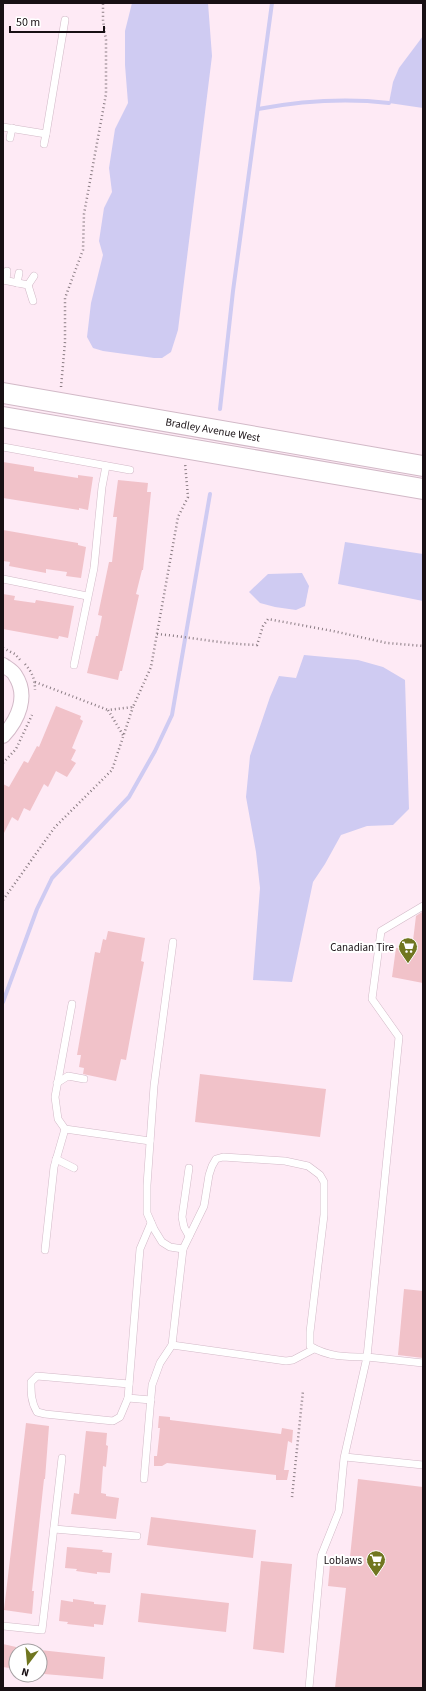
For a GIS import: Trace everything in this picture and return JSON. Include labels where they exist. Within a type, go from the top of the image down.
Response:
[{"type":"main road","name":"Bradley Avenue West","points":[[3,393],[423,466]]},
{"type":"main road","points":[[3,417],[423,490]]},
{"type":"street","points":[[3,665],[15,674],[22,696],[18,716],[12,727],[3,736]]},
{"type":"lane","points":[[44,144],[65,20]]},
{"type":"lane","points":[[3,127],[46,134]]},
{"type":"lane","points":[[10,138],[12,128]]},
{"type":"lane","points":[[7,271],[4,280],[28,285]]},
{"type":"lane","points":[[17,283],[19,273]]},
{"type":"lane","points":[[28,285],[34,276]]},
{"type":"lane","points":[[28,285],[33,302]]},
{"type":"lane","points":[[3,447],[130,470]]},
{"type":"lane","points":[[74,665],[87,596],[94,568],[102,487],[106,466]]},
{"type":"lane","points":[[3,579],[87,596]]},
{"type":"lane","points":[[308,1688],[321,1556],[339,1511],[345,1457],[367,1357],[400,1037],[372,999],[382,931],[423,906]]},
{"type":"lane","points":[[173,942],[154,1086],[147,1213],[162,1242],[170,1247],[182,1249]]},
{"type":"lane","points":[[72,1004],[55,1097],[58,1119],[66,1129],[150,1141]]},
{"type":"lane","points":[[57,1083],[68,1076],[84,1079]]},
{"type":"lane","points":[[45,1250],[54,1167],[66,1129]]},
{"type":"lane","points":[[144,1479],[152,1385],[160,1363],[172,1345],[182,1249],[204,1206],[209,1175],[216,1159],[223,1157],[285,1161],[308,1166],[320,1175],[324,1182],[324,1215],[310,1332],[310,1346],[320,1353],[337,1357],[367,1357],[423,1363]]},
{"type":"lane","points":[[56,1159],[74,1168]]},
{"type":"lane","points":[[188,1236],[182,1217],[189,1168]]},
{"type":"lane","points":[[129,1384],[37,1376],[31,1382],[31,1397],[33,1406],[37,1412],[44,1414],[113,1421],[120,1417],[128,1398],[140,1249],[151,1223]]},
{"type":"lane","points":[[172,1345],[286,1361],[293,1360],[314,1349]]},
{"type":"lane","points":[[128,1398],[151,1400]]},
{"type":"lane","points":[[345,1457],[423,1465]]},
{"type":"lane","points":[[3,1626],[42,1630],[62,1458]]},
{"type":"lane","points":[[54,1529],[137,1536]]},
{"type":"path","points":[[61,387],[65,342],[65,298],[83,250],[84,214],[106,94],[106,40],[102,20],[103,3]]},
{"type":"path","points":[[3,900],[55,826],[112,770],[133,707],[151,667],[178,517],[188,497],[185,463]]},
{"type":"path","points":[[157,634],[186,637],[210,642],[257,645],[263,626],[268,619],[387,643],[423,646]]},
{"type":"path","points":[[15,674],[108,710],[133,707]]},
{"type":"path","points":[[108,710],[123,735]]},
{"type":"path","points":[[292,1497],[304,1390]]},
{"type":"shaded area","points":[[132,3],[208,3],[212,56],[178,330],[171,352],[162,358],[103,351],[93,348],[87,337],[91,303],[103,255],[99,241],[104,208],[112,192],[109,168],[115,129],[128,103],[125,65],[125,31]]},
{"type":"shaded area","points":[[423,36],[423,108],[389,103],[393,82],[399,68]]},
{"type":"shaded area","points":[[345,542],[423,554],[423,601],[338,584]]},
{"type":"shaded area","points":[[302,573],[309,586],[305,606],[296,610],[260,603],[249,592],[268,574]]},
{"type":"shaded area","points":[[304,655],[358,660],[383,667],[405,680],[409,809],[393,825],[367,826],[341,835],[313,882],[292,982],[253,980],[260,888],[256,852],[246,797],[250,756],[270,697],[279,676],[296,678]]},
{"type":"building","points":[[3,462],[34,467],[34,471],[78,478],[78,475],[93,477],[88,510],[79,508],[79,510],[3,498]]},
{"type":"building","points":[[118,480],[148,483],[147,492],[151,492],[143,570],[136,594],[139,595],[122,671],[120,671],[118,680],[87,673],[96,636],[98,636],[102,616],[98,615],[109,562],[112,562],[117,517],[113,517]]},
{"type":"building","points":[[3,530],[78,543],[78,545],[86,547],[81,578],[66,576],[67,572],[46,569],[46,573],[9,566],[10,562],[3,561]]},
{"type":"building","points":[[3,594],[15,596],[14,600],[35,603],[36,600],[74,606],[68,638],[59,636],[58,639],[3,629]]},
{"type":"building","points":[[56,706],[81,716],[80,719],[83,721],[72,748],[76,750],[71,760],[76,763],[67,777],[56,771],[48,787],[44,784],[30,811],[24,808],[18,821],[12,817],[3,835],[3,784],[9,787],[24,761],[28,763],[37,746],[39,747]]},
{"type":"building","name":"Canadian Tire","points":[[422,912],[423,983],[392,977],[396,948],[412,949],[416,916]]},
{"type":"building","points":[[108,931],[145,938],[141,961],[144,962],[126,1060],[121,1059],[116,1081],[83,1074],[84,1068],[79,1067],[81,1055],[77,1055],[95,952],[100,953],[103,939],[106,940]]},
{"type":"building","points":[[200,1074],[326,1089],[320,1137],[195,1122]]},
{"type":"building","points":[[404,1289],[423,1291],[423,1358],[398,1355]]},
{"type":"building","points":[[159,1416],[170,1417],[170,1420],[281,1434],[282,1428],[293,1430],[292,1443],[288,1441],[284,1470],[289,1470],[287,1480],[276,1480],[276,1475],[167,1463],[162,1466],[154,1466],[154,1456],[157,1456],[160,1428],[158,1428]]},
{"type":"building","points":[[26,1423],[49,1426],[45,1479],[32,1591],[34,1591],[32,1614],[4,1610]]},
{"type":"building","points":[[86,1431],[107,1433],[106,1445],[108,1446],[106,1467],[103,1466],[101,1493],[106,1494],[106,1496],[119,1498],[116,1519],[71,1514],[74,1493],[79,1494]]},
{"type":"building","name":"Loblaws","points":[[358,1479],[423,1487],[423,1688],[335,1688],[346,1588],[328,1586],[330,1565],[349,1567]]},
{"type":"building","points":[[151,1517],[256,1530],[253,1558],[147,1545]]},
{"type":"building","points":[[67,1547],[103,1550],[102,1552],[112,1553],[110,1573],[97,1572],[97,1574],[76,1571],[77,1569],[65,1568]]},
{"type":"building","points":[[261,1561],[292,1564],[284,1653],[253,1649]]},
{"type":"building","points":[[141,1593],[229,1603],[226,1632],[138,1622]]},
{"type":"building","points":[[73,1599],[106,1605],[103,1625],[94,1624],[94,1627],[67,1624],[68,1622],[59,1621],[61,1600],[73,1602]]},
{"type":"building","points":[[3,1644],[8,1645],[8,1668],[3,1667]]},
{"type":"building","points":[[48,1651],[105,1657],[103,1679],[48,1674]]},
{"type":"waterway","points":[[220,409],[233,291],[272,3]]},
{"type":"waterway","points":[[258,109],[323,101],[373,101],[389,103]]},
{"type":"waterway","points":[[3,1002],[37,909],[52,878],[129,797],[155,751],[172,715],[210,494]]},
{"type":"place","name":"Canadian Tire","points":[[408,964]]},
{"type":"place","name":"Loblaws","points":[[376,1577]]}]
